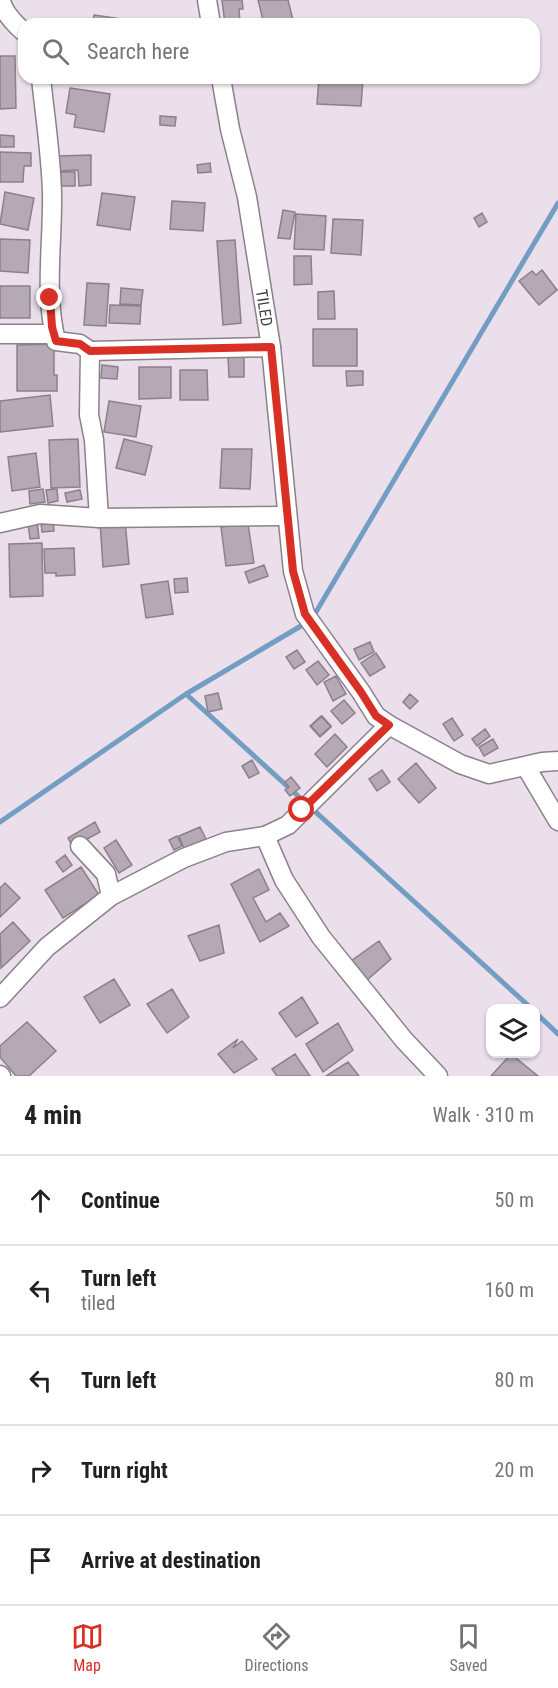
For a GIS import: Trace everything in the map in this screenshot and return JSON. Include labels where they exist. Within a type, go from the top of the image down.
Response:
[{"type":"street","points":[[1,0],[2,5],[18,27]]},
{"type":"street","points":[[207,0],[210,18]]},
{"type":"street","points":[[42,84],[52,192],[50,298],[56,341],[80,344],[90,351],[271,347]]},
{"type":"street","name":"TILED","points":[[222,84],[230,129],[247,197],[271,347],[293,571],[305,614],[376,716],[389,725],[460,764],[489,774],[542,762],[558,761]]},
{"type":"street","points":[[0,334],[54,334]]},
{"type":"street","points":[[90,351],[89,415],[94,440],[99,518]]},
{"type":"street","points":[[0,524],[40,514],[99,518],[286,516]]},
{"type":"street","points":[[0,998],[47,947],[111,896],[184,858],[226,842],[265,836],[288,825],[389,725]]},
{"type":"street","points":[[526,767],[558,821]]},
{"type":"street","points":[[265,836],[284,880],[321,937],[404,1040],[438,1076]]},
{"type":"street","points":[[80,846],[106,874],[111,896]]},
{"type":"building","points":[[222,0],[242,0],[243,9],[239,9],[240,18],[224,18]]},
{"type":"building","points":[[258,0],[288,0],[292,18],[262,18]]},
{"type":"building","points":[[94,15],[115,18],[93,18]]},
{"type":"building","points":[[0,56],[15,56],[16,108],[0,109]]},
{"type":"building","points":[[319,84],[363,84],[361,106],[317,104]]},
{"type":"building","points":[[70,88],[110,94],[104,132],[74,127],[76,115],[66,113]]},
{"type":"building","points":[[160,116],[176,117],[175,126],[160,125]]},
{"type":"building","points":[[0,135],[14,136],[14,147],[0,147]]},
{"type":"building","points":[[0,152],[31,153],[31,166],[24,166],[23,182],[0,182]]},
{"type":"building","points":[[91,155],[91,185],[79,186],[78,170],[58,171],[58,156]]},
{"type":"building","points":[[210,163],[211,172],[198,173],[197,165]]},
{"type":"building","points":[[59,172],[75,172],[75,186],[60,186]]},
{"type":"building","points":[[5,192],[34,198],[28,230],[0,224]]},
{"type":"building","points":[[102,193],[135,197],[130,230],[97,225]]},
{"type":"building","points":[[172,201],[205,203],[203,231],[170,229]]},
{"type":"building","points":[[283,210],[295,212],[290,239],[278,238]]},
{"type":"building","points":[[482,213],[487,222],[479,227],[474,218]]},
{"type":"building","points":[[296,214],[326,216],[324,250],[294,249]]},
{"type":"building","points":[[333,219],[363,220],[361,255],[331,253]]},
{"type":"building","points":[[0,239],[30,240],[28,273],[0,271]]},
{"type":"building","points":[[235,240],[241,323],[223,325],[217,241]]},
{"type":"building","points":[[294,256],[311,256],[312,284],[294,285]]},
{"type":"building","points":[[542,270],[557,290],[539,305],[519,281],[532,271],[536,275]]},
{"type":"building","points":[[87,283],[109,284],[106,326],[84,325]]},
{"type":"building","points":[[0,286],[30,286],[30,318],[0,318]]},
{"type":"building","points":[[121,288],[143,290],[141,305],[120,304]]},
{"type":"building","points":[[334,291],[335,319],[318,319],[318,292]]},
{"type":"building","points":[[110,305],[141,306],[140,324],[109,323]]},
{"type":"building","points":[[313,329],[357,329],[357,366],[313,366]]},
{"type":"building","points":[[54,344],[54,375],[57,375],[57,391],[17,391],[17,345]]},
{"type":"building","points":[[228,357],[244,357],[244,377],[229,377]]},
{"type":"building","points":[[102,365],[118,367],[117,379],[101,378]]},
{"type":"building","points":[[139,367],[171,367],[171,398],[139,399]]},
{"type":"building","points":[[180,370],[207,370],[208,400],[180,400]]},
{"type":"building","points":[[346,371],[363,371],[363,385],[347,386]]},
{"type":"building","points":[[50,395],[53,426],[0,432],[0,401]]},
{"type":"building","points":[[109,401],[141,406],[136,437],[104,432]]},
{"type":"building","points":[[78,439],[80,487],[51,488],[49,440]]},
{"type":"building","points":[[124,439],[152,446],[145,475],[116,468]]},
{"type":"building","points":[[222,449],[252,449],[250,489],[220,488]]},
{"type":"building","points":[[36,453],[40,487],[12,491],[8,457]]},
{"type":"building","points":[[43,489],[45,502],[30,504],[29,491]]},
{"type":"building","points":[[57,489],[58,501],[48,503],[46,490]]},
{"type":"building","points":[[80,490],[82,499],[67,502],[65,493]]},
{"type":"building","points":[[125,520],[129,564],[103,567],[100,522]]},
{"type":"building","points":[[37,521],[39,538],[30,539],[28,523]]},
{"type":"building","points":[[53,521],[54,531],[42,532],[41,522]]},
{"type":"building","points":[[248,524],[254,563],[226,566],[221,527]]},
{"type":"building","points":[[42,543],[43,596],[10,597],[9,544]]},
{"type":"building","points":[[74,548],[75,575],[56,576],[56,573],[45,573],[44,549]]},
{"type":"building","points":[[264,565],[268,576],[249,583],[245,572]]},
{"type":"building","points":[[187,578],[188,592],[175,593],[174,579]]},
{"type":"building","points":[[168,581],[173,614],[146,618],[141,585]]},
{"type":"building","points":[[370,642],[374,652],[359,660],[354,649]]},
{"type":"building","points":[[297,650],[305,662],[294,669],[286,657]]},
{"type":"building","points":[[376,653],[385,667],[370,676],[361,663]]},
{"type":"building","points":[[318,661],[329,675],[317,685],[306,670]]},
{"type":"building","points":[[336,676],[346,694],[333,701],[324,682]]},
{"type":"building","points":[[218,693],[222,709],[208,712],[205,696]]},
{"type":"building","points":[[410,694],[418,701],[410,709],[403,702]]},
{"type":"building","points":[[344,700],[355,713],[342,724],[331,711]]},
{"type":"building","points":[[321,716],[331,727],[320,737],[310,726]]},
{"type":"building","points":[[322,716],[331,726],[320,736],[311,726]]},
{"type":"building","points":[[452,718],[463,735],[454,741],[443,724]]},
{"type":"building","points":[[485,729],[490,736],[477,746],[472,739]]},
{"type":"building","points":[[335,734],[347,747],[327,767],[315,754]]},
{"type":"building","points":[[493,739],[498,748],[484,756],[479,747]]},
{"type":"building","points":[[252,760],[259,773],[249,778],[242,766]]},
{"type":"building","points":[[416,763],[436,788],[419,803],[398,779]]},
{"type":"building","points":[[382,770],[390,782],[377,791],[369,779]]},
{"type":"building","points":[[291,777],[300,788],[290,796],[285,790],[289,787],[285,782]]},
{"type":"building","points":[[95,822],[100,832],[73,847],[68,838]]},
{"type":"building","points":[[200,827],[206,839],[184,849],[179,836]]},
{"type":"building","points":[[177,836],[182,846],[174,850],[169,840]]},
{"type":"building","points":[[116,840],[132,865],[119,873],[104,848]]},
{"type":"building","points":[[65,855],[72,865],[63,872],[56,862]]},
{"type":"building","points":[[81,867],[99,895],[63,918],[45,890]]},
{"type":"building","points":[[259,869],[269,890],[253,898],[266,922],[280,913],[289,926],[260,942],[231,884]]},
{"type":"building","points":[[5,883],[20,898],[0,917],[0,888]]},
{"type":"building","points":[[13,922],[30,941],[1,968],[0,934]]},
{"type":"building","points":[[219,925],[224,953],[200,961],[188,936]]},
{"type":"building","points":[[379,941],[391,959],[366,981],[351,961]]},
{"type":"building","points":[[114,979],[130,1005],[100,1023],[84,997]]},
{"type":"building","points":[[172,989],[189,1017],[167,1033],[147,1004]]},
{"type":"building","points":[[302,997],[318,1023],[296,1037],[279,1013]]},
{"type":"building","points":[[27,1022],[56,1051],[29,1076],[16,1076],[0,1057],[0,1046]]},
{"type":"building","points":[[338,1023],[353,1050],[323,1072],[306,1044]]},
{"type":"building","points":[[238,1039],[233,1048],[242,1041],[257,1059],[234,1073],[218,1054]]},
{"type":"building","points":[[295,1054],[310,1076],[277,1076],[272,1069]]},
{"type":"building","points":[[507,1058],[516,1058],[538,1076],[491,1076]]},
{"type":"building","points":[[348,1062],[359,1076],[326,1076]]},
{"type":"waterway","points":[[313,617],[558,203]]},
{"type":"waterway","points":[[0,822],[186,694],[306,623]]},
{"type":"waterway","points":[[186,694],[527,1004]]},
{"type":"waterway","points":[[540,1017],[558,1034]]},
{"type":"route","points":[[50,298],[52,327],[56,341],[80,344],[90,351],[271,347],[293,571],[305,614],[376,716],[389,725],[302,810]]}]
